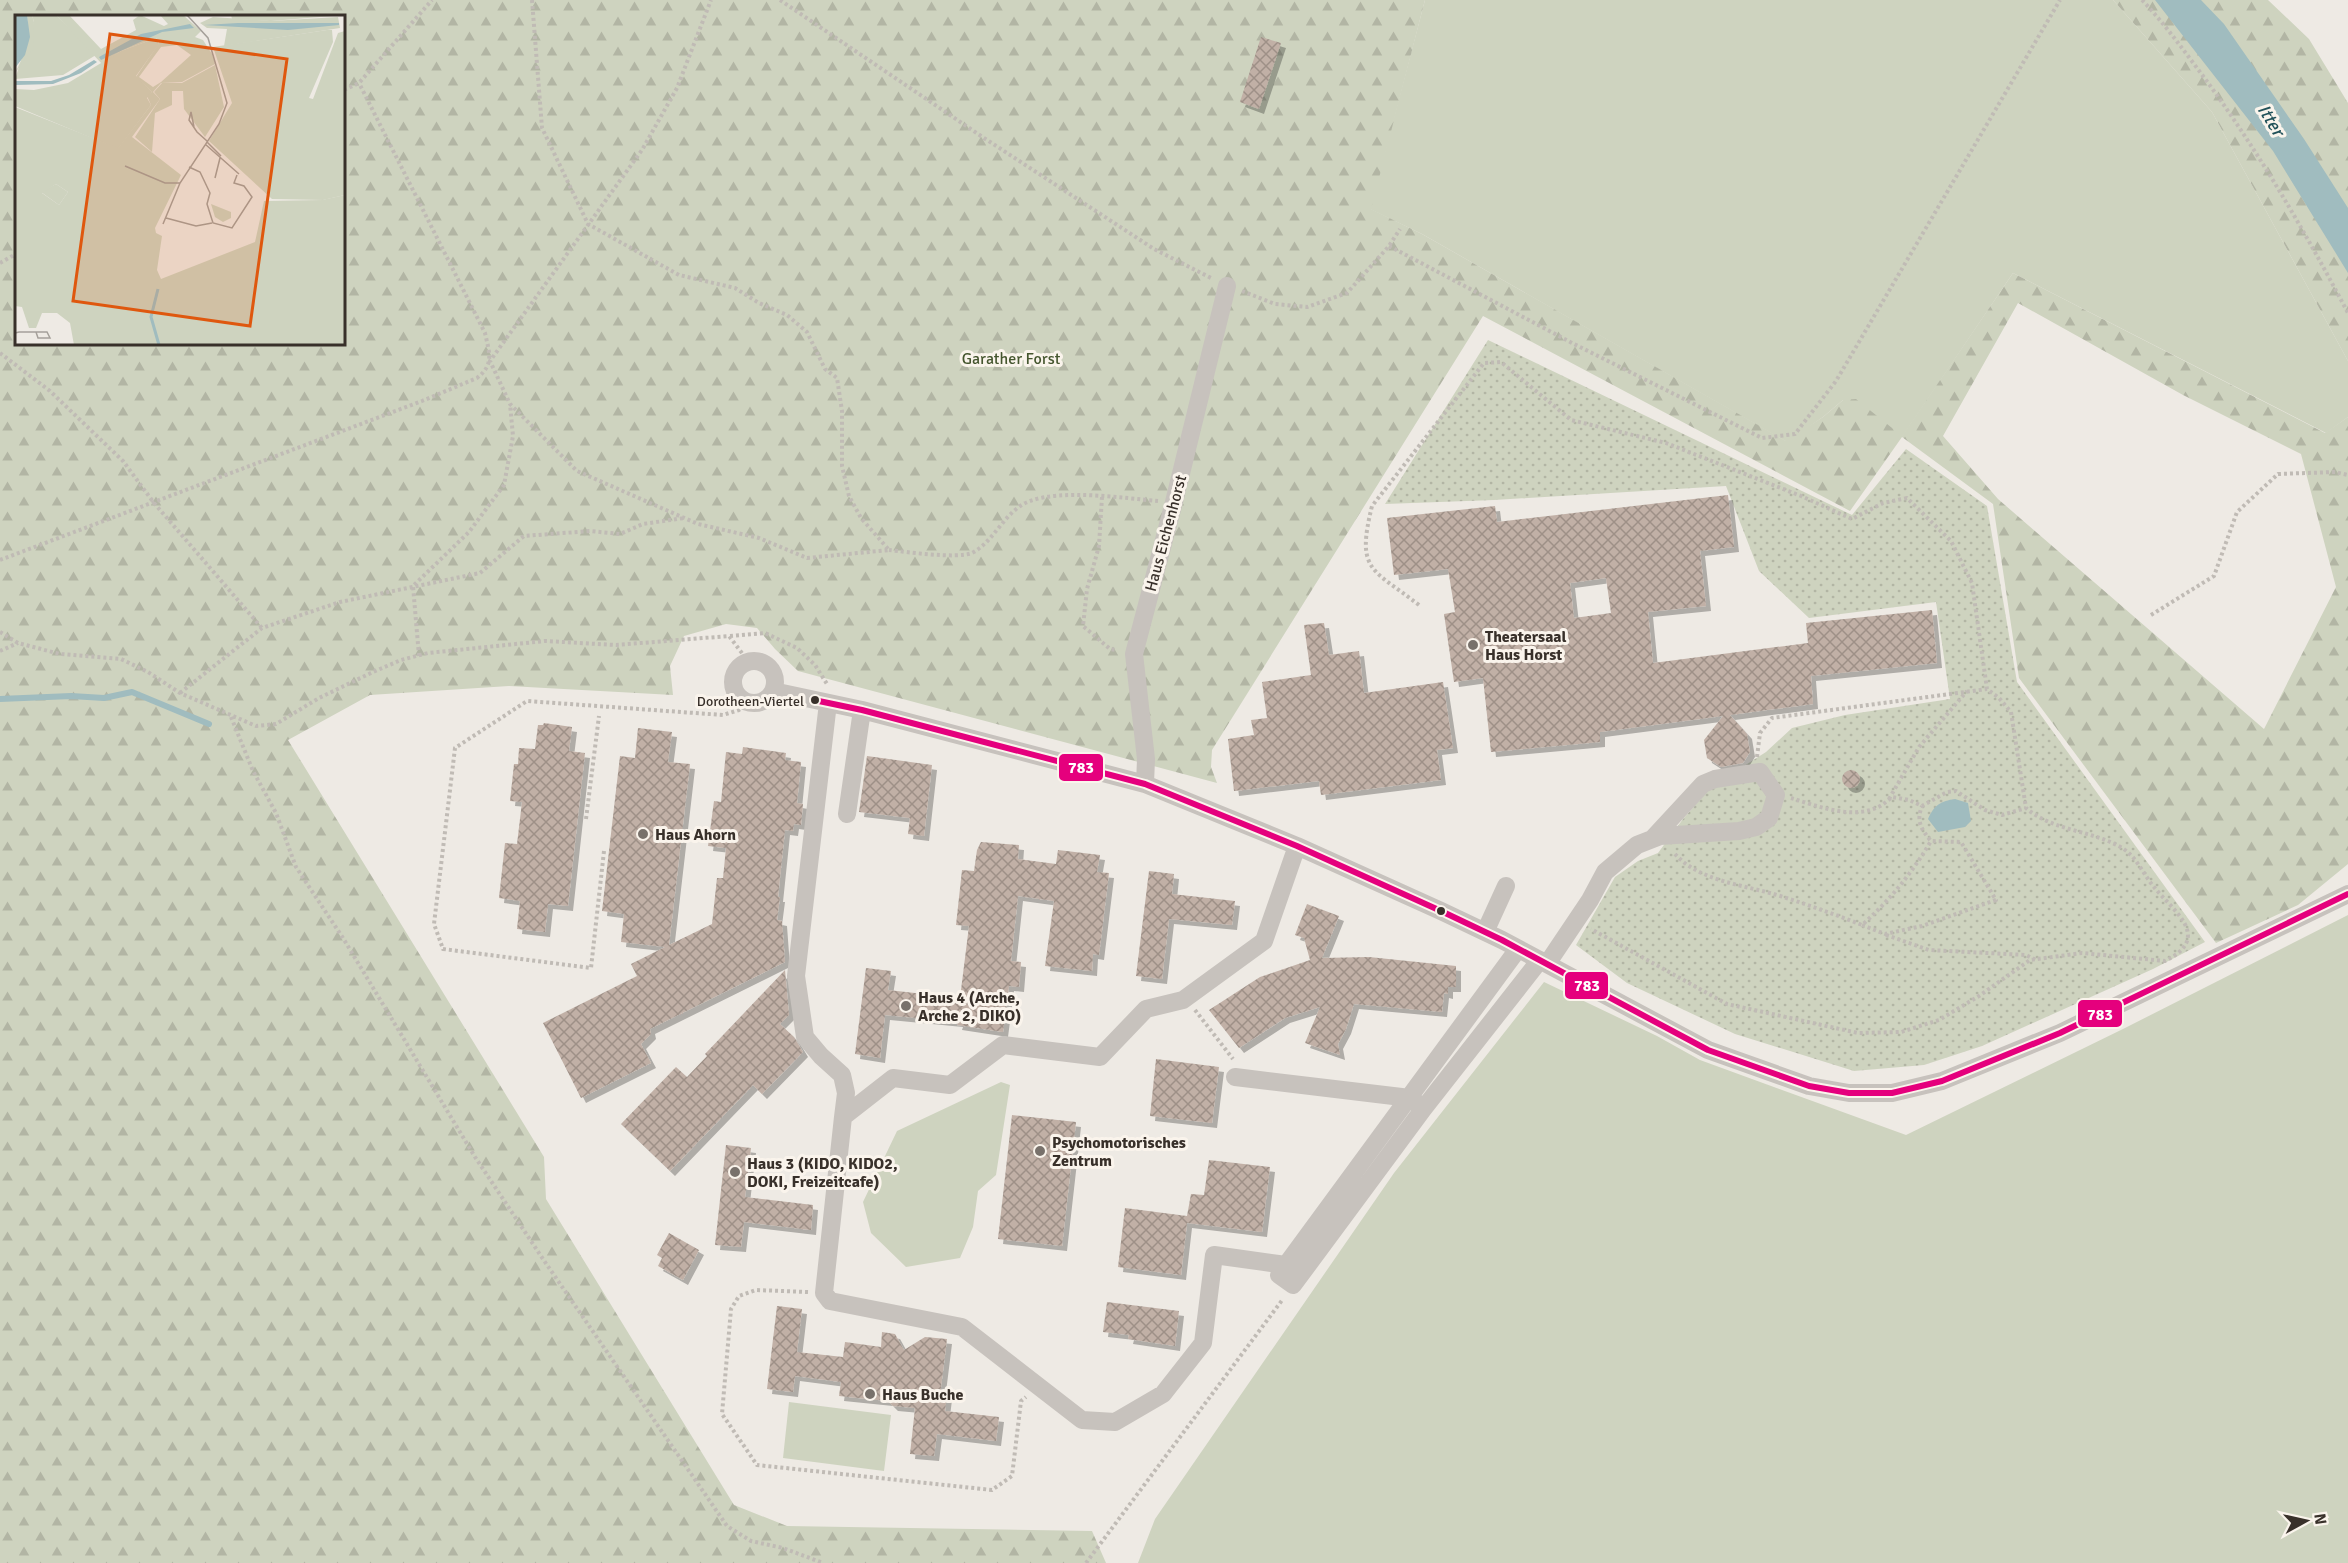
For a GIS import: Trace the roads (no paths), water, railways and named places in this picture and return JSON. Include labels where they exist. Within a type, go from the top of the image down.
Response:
[{"type":"street","name":"Haus Eichenhorst","points":[[1145,783],[1146,759],[1134,654],[1227,286]]},
{"type":"street","points":[[755,660],[769,666],[775,678],[773,691],[763,700],[750,702],[738,695],[733,683],[737,670],[748,661],[755,660]]},
{"type":"street","points":[[773,691],[862,710],[1145,783],[1297,846],[1485,932],[1708,1050],[1809,1086],[1849,1093],[1892,1093],[1942,1081],[2060,1033],[2348,894]]},
{"type":"street","points":[[828,703],[796,975],[805,1037],[821,1056],[842,1074],[846,1093],[824,1293],[830,1301],[962,1327],[1082,1420],[1115,1422],[1163,1394],[1203,1343],[1214,1255],[1286,1264]]},
{"type":"street","points":[[847,814],[862,710]]},
{"type":"street","points":[[1518,949],[1417,1103],[1293,1285],[1279,1275],[1286,1264],[1417,1103],[1543,962],[1590,900],[1605,872],[1637,845],[1656,837],[1739,831],[1756,827],[1769,818],[1776,795],[1760,772],[1755,771],[1703,784],[1656,837]]},
{"type":"street","points":[[843,1117],[893,1078],[950,1085],[1004,1045],[1100,1057],[1146,1009],[1186,998],[1264,941],[1297,846]]},
{"type":"street","points":[[1485,932],[1506,886]]},
{"type":"street","points":[[2324,905],[2348,886]]},
{"type":"street","points":[[1241,1078],[1417,1103]]},
{"type":"water","name":"Itter","points":[[2155,0],[2201,0],[2224,24],[2304,139],[2348,208],[2348,273],[2273,151]]},
{"type":"water","points":[[1955,799],[1968,803],[1971,821],[1965,827],[1938,832],[1928,819],[1930,814],[1938,804]]},
{"type":"waterway","points":[[0,699],[71,696],[104,698],[132,692],[209,724]]},
{"type":"place","name":"Theatersaal Haus Horst","points":[[1473,645]]},
{"type":"place","name":"Dorotheen-Viertel","points":[[815,700]]},
{"type":"place","name":"Haus Ahorn","points":[[643,834]]},
{"type":"place","name":"Haus 4 (Arche, Arche 2, DIKO)","points":[[906,1006]]},
{"type":"place","name":"Psychomotorisches Zentrum","points":[[1040,1151]]},
{"type":"place","name":"Haus 3 (KIDO, KIDO2, DOKI, Freizeitcafe)","points":[[735,1172]]},
{"type":"place","name":"Haus Buche","points":[[870,1394]]},
{"type":"park label","name":"Garather Forst","points":[[1011,358]]}]
